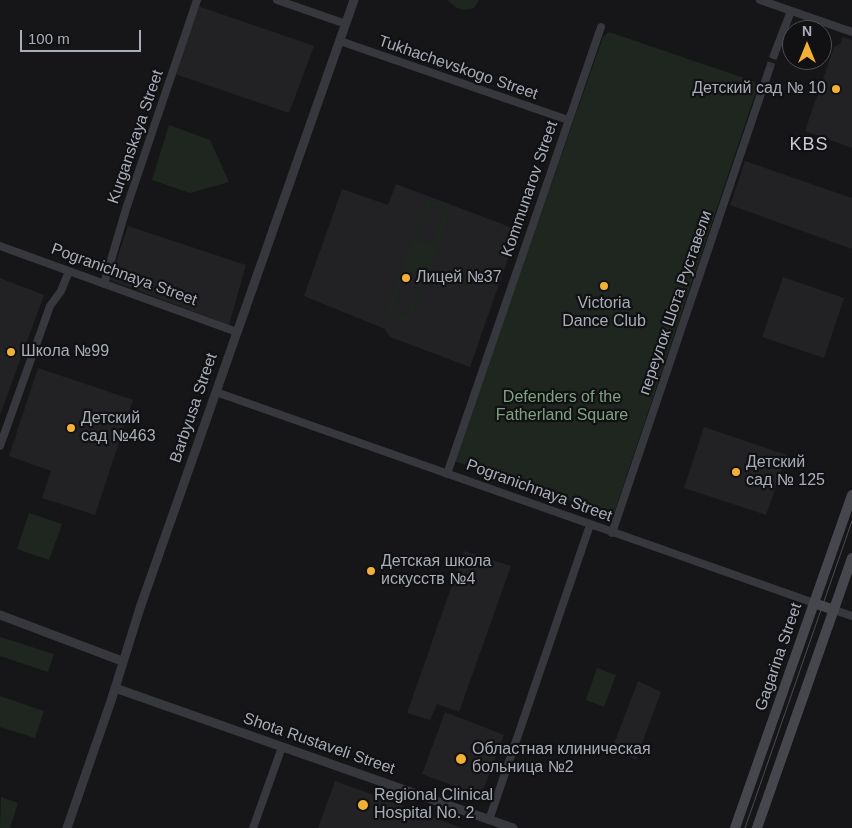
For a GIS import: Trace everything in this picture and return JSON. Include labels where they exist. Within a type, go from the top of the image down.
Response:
[{"type":"main road","name":"Gagarina Street","points":[[735,828],[852,495]]},
{"type":"main road","points":[[757,828],[852,558]]},
{"type":"main road","name":"Pogranichnaya Street","points":[[814,603],[834,610]]},
{"type":"street","name":"Kurganskaya Street","points":[[104,284],[126,209],[197,0]]},
{"type":"street","points":[[277,0],[346,24]]},
{"type":"street","name":"Barbyusa Street","points":[[67,828],[115,688],[122,661],[354,0]]},
{"type":"street","points":[[760,0],[852,32]]},
{"type":"street","points":[[774,55],[791,11]]},
{"type":"street","name":"Kommunarov Street","points":[[447,474],[601,27]]},
{"type":"street","name":"Tukhachevskogo Street","points":[[340,42],[568,120]]},
{"type":"street","name":"переулок Шота Руставели","points":[[612,533],[769,70]]},
{"type":"street","name":"Pogranichnaya Street","points":[[0,246],[237,332]]},
{"type":"street","points":[[0,446],[50,306],[61,291],[69,271]]},
{"type":"street","name":"Pogranichnaya Street","points":[[216,392],[814,603]]},
{"type":"street","points":[[489,820],[590,525]]},
{"type":"street","name":"Pogranichnaya Street","points":[[834,610],[852,616]]},
{"type":"street","points":[[0,616],[122,661]]},
{"type":"street","name":"Shota Rustaveli Street","points":[[115,688],[513,828]]},
{"type":"street","points":[[253,828],[282,747]]},
{"type":"shaded area","points":[[198,6],[314,46],[289,113],[175,74]]},
{"type":"shaded area","name":"Детский сад № 10","points":[[842,37],[852,40],[852,148],[805,131],[826,70],[832,70],[834,47],[841,43]]},
{"type":"shaded area","points":[[745,161],[852,198],[852,249],[730,205]]},
{"type":"shaded area","name":"Лицей №37","points":[[396,184],[518,230],[470,367],[390,337],[385,329],[304,296],[342,189],[388,205]]},
{"type":"shaded area","points":[[128,226],[246,265],[229,325],[110,280]]},
{"type":"shaded area","points":[[783,277],[844,298],[824,358],[762,337]]},
{"type":"shaded area","name":"Школа №99","points":[[0,278],[44,295],[0,415]]},
{"type":"shaded area","name":"Детский сад №463","points":[[38,368],[133,400],[95,515],[42,498],[51,471],[9,456]]},
{"type":"shaded area","name":"Детский сад № 125","points":[[704,427],[787,455],[766,515],[684,488]]},
{"type":"shaded area","points":[[464,551],[511,566],[459,712],[437,704],[430,720],[407,713]]},
{"type":"shaded area","points":[[638,681],[661,692],[636,760],[613,746]]},
{"type":"shaded area","name":"Областная клиническая больница №2","points":[[445,712],[504,735],[481,796],[422,774]]},
{"type":"shaded area","name":"Regional Clinical Hospital No. 2","points":[[335,781],[338,782],[462,828],[318,828]]},
{"type":"green space","points":[[447,0],[479,0],[474,8],[466,10],[457,8]]},
{"type":"green space","name":"Defenders of the Fatherland Square","points":[[609,32],[753,81],[758,86],[613,516],[454,461],[603,37]]},
{"type":"green space","points":[[169,125],[210,140],[229,182],[190,193],[152,180]]},
{"type":"green space","points":[[427,199],[430,200],[430,203],[437,202],[444,206],[447,217],[413,313],[408,319],[399,321],[391,315],[389,306]],"holes":[[[433,206],[441,208],[444,215],[433,246],[416,240],[426,211]],[[406,269],[423,275],[409,313],[400,317],[395,315],[392,308]]]},
{"type":"green space","points":[[29,513],[62,524],[49,560],[17,549]]},
{"type":"green space","points":[[0,637],[54,654],[48,672],[0,656]]},
{"type":"green space","points":[[597,668],[616,675],[604,707],[586,700]]},
{"type":"green space","points":[[0,696],[44,711],[35,738],[0,727]]},
{"type":"green space","points":[[1,797],[18,803],[10,828],[0,828]]},
{"type":"tunnel","points":[[769,70],[774,55]]},
{"type":"tram line","points":[[745,828],[852,521]]},
{"type":"place","name":"Детский сад № 10","points":[[836,89]]},
{"type":"place","name":"Лицей №37","points":[[406,278]]},
{"type":"place","name":"Victoria Dance Club","points":[[604,286]]},
{"type":"place","name":"Школа №99","points":[[11,352]]},
{"type":"place","name":"Детский сад №463","points":[[71,428]]},
{"type":"place","name":"Детский сад № 125","points":[[736,472]]},
{"type":"place","name":"Детская школа искусств №4","points":[[371,571]]},
{"type":"place","name":"Областная клиническая больница №2","points":[[461,759]]},
{"type":"place","name":"Regional Clinical Hospital No. 2","points":[[363,805]]},
{"type":"district","name":"KBS","points":[[809,145]]}]
